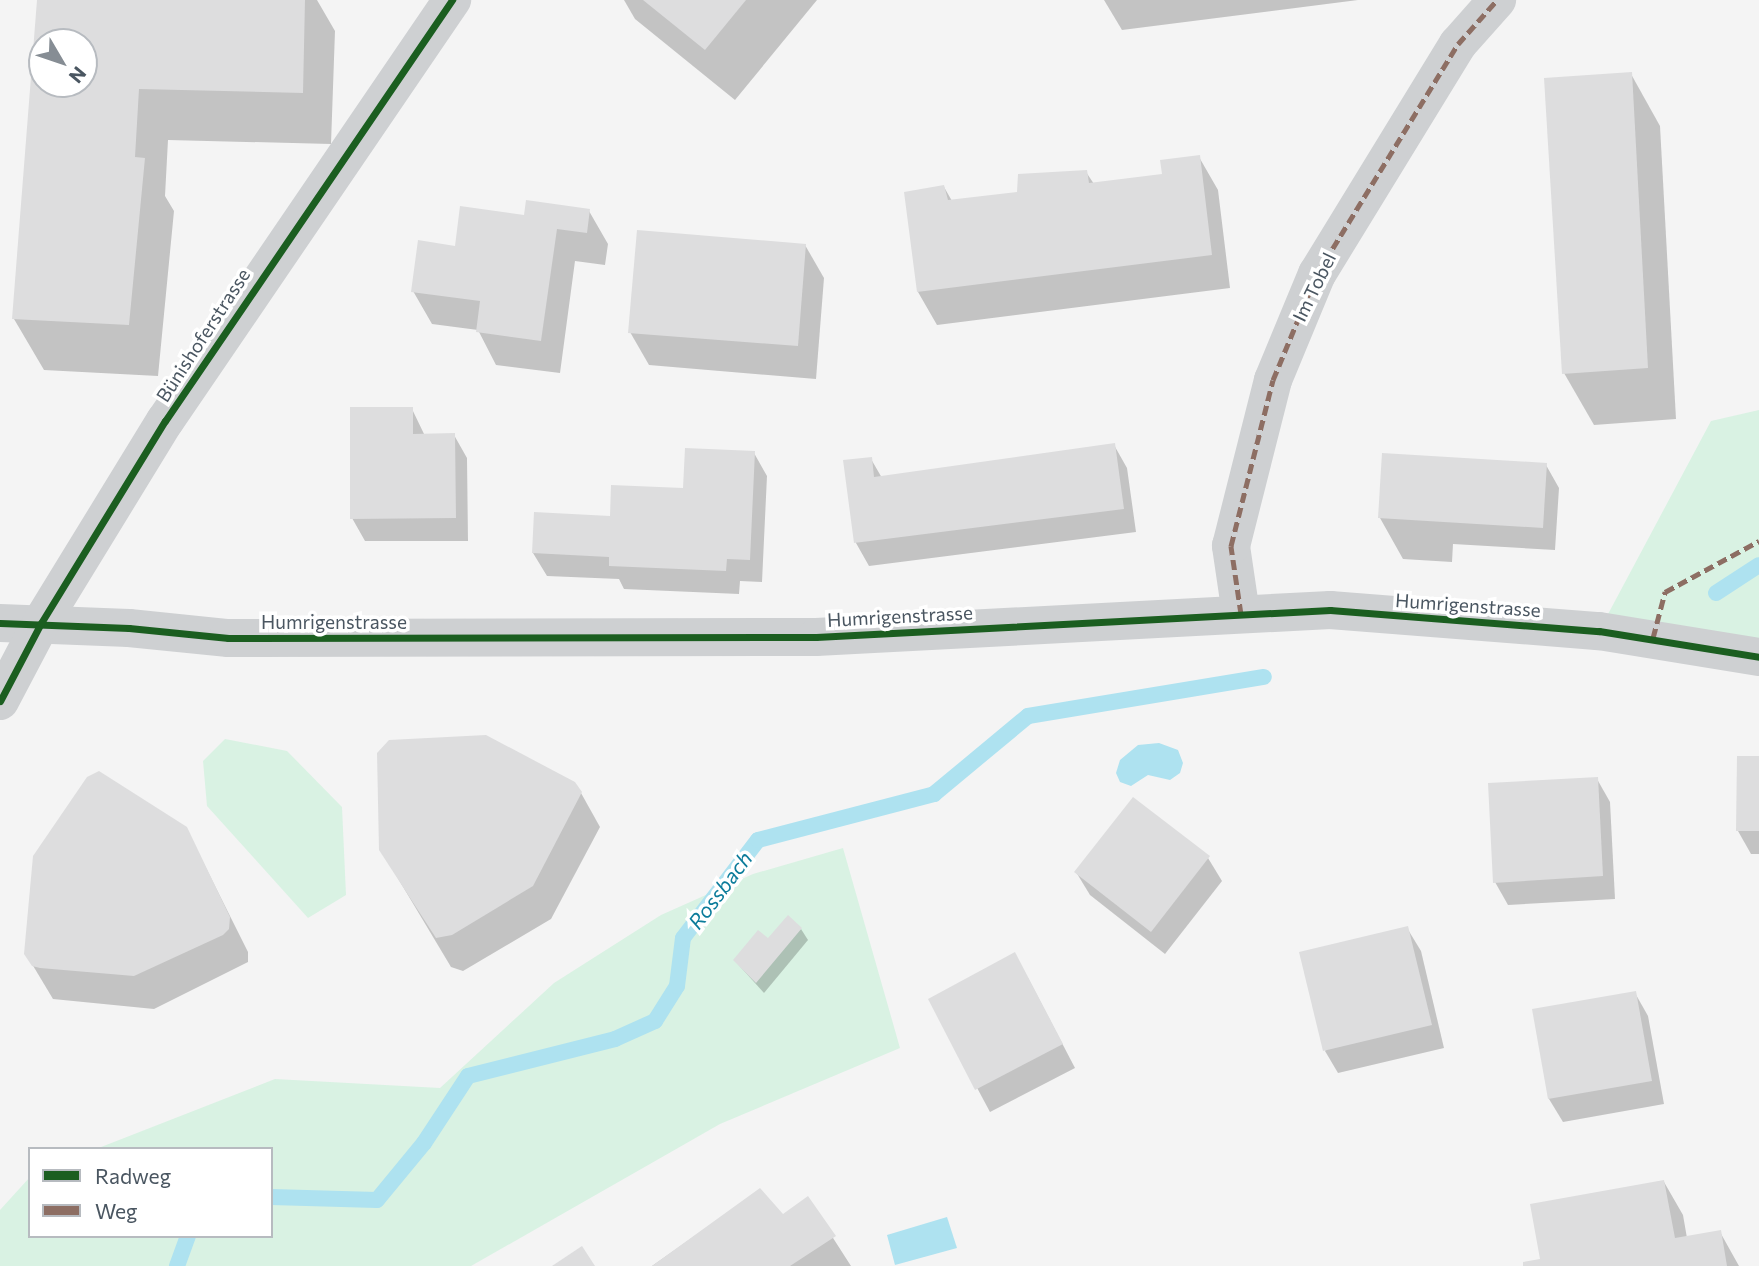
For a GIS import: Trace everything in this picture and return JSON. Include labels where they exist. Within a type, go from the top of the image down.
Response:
[{"type":"street","name":"Bünishoferstrasse","points":[[0,701],[41,623],[267,266],[452,0]]},
{"type":"street","name":"Im Tobel","points":[[1241,614],[1231,546],[1273,380],[1317,274],[1458,44],[1497,0]]},
{"type":"street","name":"Humrigenstrasse","points":[[0,623],[41,623],[228,638],[816,637],[1330,610],[1599,631],[1759,657]]},
{"type":"green space","points":[[1759,410],[1759,657],[1599,631],[1711,421]]},
{"type":"green space","points":[[225,739],[287,751],[342,807],[346,895],[308,918],[207,806],[203,761]]},
{"type":"green space","points":[[843,848],[900,1048],[720,1124],[471,1266],[0,1266],[0,1210],[28,1179],[28,1238],[273,1238],[273,1147],[101,1147],[275,1079],[440,1088],[554,983],[661,915],[753,874]]},
{"type":"water","points":[[1159,743],[1178,750],[1183,763],[1180,773],[1170,780],[1148,775],[1131,786],[1120,782],[1116,773],[1120,760],[1138,745]]},
{"type":"water","points":[[947,1217],[957,1248],[895,1265],[887,1235]]},
{"type":"building","points":[[37,0],[305,0],[303,93],[139,89],[135,157],[145,158],[129,325],[12,319],[29,98],[98,98],[98,28],[35,28]]},
{"type":"building","points":[[643,0],[746,0],[705,50]]},
{"type":"building","points":[[1632,72],[1648,368],[1562,374],[1544,78]]},
{"type":"building","points":[[1200,155],[1212,255],[917,292],[904,192],[944,185],[948,200],[1017,192],[1018,174],[1087,170],[1089,183],[1162,174],[1160,160]]},
{"type":"building","points":[[526,200],[590,209],[587,233],[557,229],[541,341],[476,332],[480,301],[411,292],[418,240],[455,246],[460,206],[524,215]]},
{"type":"building","points":[[637,230],[806,244],[798,346],[628,333]]},
{"type":"building","points":[[350,407],[413,407],[413,434],[455,433],[456,518],[350,519]]},
{"type":"building","points":[[1115,443],[1124,509],[854,543],[843,460],[872,457],[874,477]]},
{"type":"building","points":[[685,448],[755,451],[750,560],[727,559],[726,571],[609,566],[609,557],[532,553],[534,512],[610,516],[611,485],[683,488]]},
{"type":"building","points":[[1382,453],[1547,463],[1543,528],[1378,518]]},
{"type":"building","points":[[486,735],[575,782],[582,792],[533,886],[452,935],[436,938],[379,850],[377,753],[389,740]]},
{"type":"building","points":[[1737,756],[1759,756],[1759,831],[1736,831]]},
{"type":"building","points":[[99,771],[187,827],[230,917],[229,929],[223,935],[134,976],[40,968],[32,966],[24,954],[33,856],[87,777]]},
{"type":"building","points":[[1598,777],[1603,876],[1493,883],[1488,783]]},
{"type":"building","points":[[1133,797],[1210,856],[1151,932],[1074,872]]},
{"type":"building","points":[[788,915],[802,928],[756,983],[733,960],[758,930],[768,938]]},
{"type":"building","points":[[1408,926],[1432,1025],[1323,1051],[1299,952]]},
{"type":"building","points":[[1015,952],[1063,1044],[975,1090],[928,999]]},
{"type":"building","points":[[1636,991],[1652,1081],[1548,1099],[1532,1009]]},
{"type":"building","points":[[1664,1180],[1675,1238],[1721,1230],[1727,1266],[1523,1266],[1523,1262],[1540,1259],[1530,1204]]},
{"type":"building","points":[[760,1188],[783,1214],[808,1196],[836,1236],[790,1266],[652,1266]]},
{"type":"building","points":[[582,1246],[595,1266],[552,1266]]},
{"type":"waterway","name":"Rossbach","points":[[1716,593],[1759,565]]},
{"type":"waterway","name":"Rossbach","points":[[273,1197],[377,1200],[424,1143],[468,1076],[615,1039],[655,1021],[677,986],[683,938],[758,840],[934,794],[1028,716],[1264,677]]},
{"type":"waterway","name":"Rossbach","points":[[177,1266],[187,1238]]},
{"type":"marked path","points":[[1241,614],[1231,546],[1273,380],[1317,274],[1458,44],[1497,0]]},
{"type":"marked path","points":[[1653,638],[1665,592],[1759,541]]},
{"type":"cycle path","points":[[0,701],[41,623],[165,421],[452,0]]},
{"type":"cycle path","points":[[0,623],[129,628],[228,638],[816,637],[1330,610],[1599,631],[1759,657]]}]
